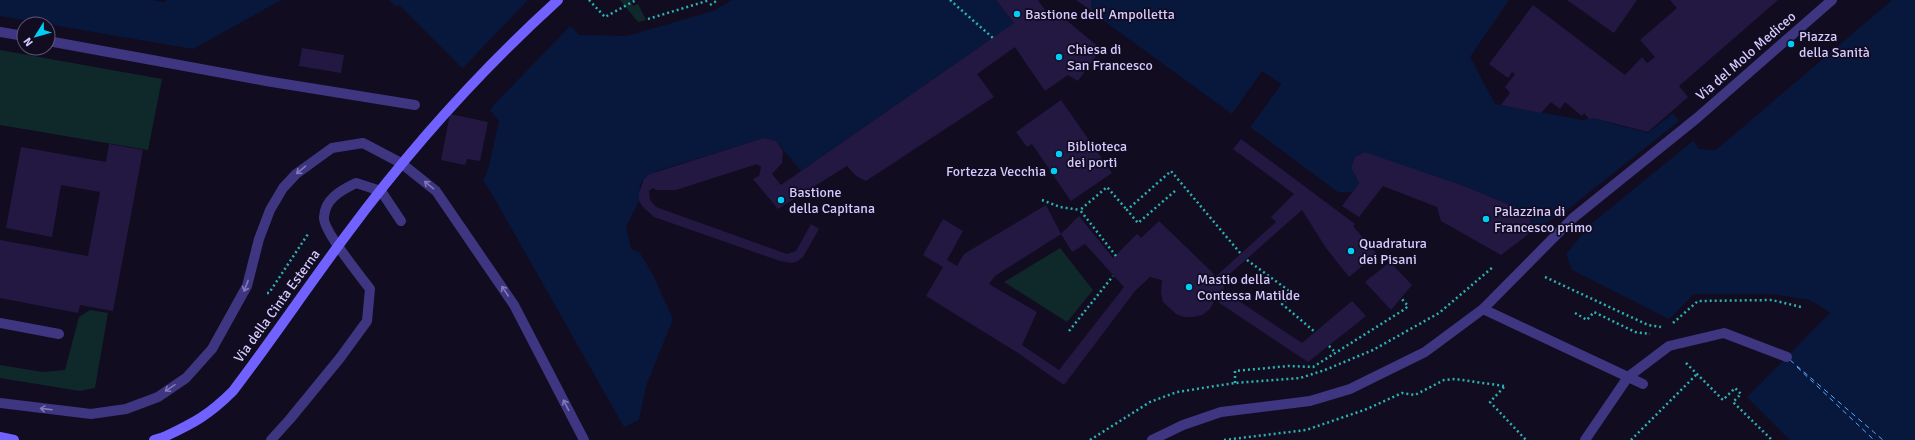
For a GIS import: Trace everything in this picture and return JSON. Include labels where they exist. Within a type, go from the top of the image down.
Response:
[{"type":"main road","name":"Via della Cinta Esterna","points":[[154,440],[195,422],[209,413],[233,391],[347,233],[392,177],[456,103],[500,56],[558,0]]},
{"type":"main road","points":[[0,437],[14,440]]},
{"type":"street","name":"Via del Molo Mediceo","points":[[1152,440],[1183,425],[1221,412],[1310,401],[1350,389],[1425,352],[1483,309],[1573,218],[1697,118],[1832,0]]},
{"type":"street","points":[[0,32],[16,35]]},
{"type":"street","points":[[56,42],[266,81],[414,105]]},
{"type":"street","name":"Via della Cinta Esterna","points":[[0,403],[91,414],[126,409],[158,397],[186,378],[212,349],[247,286],[259,239],[270,210],[283,188],[296,174],[332,148],[363,143],[401,163],[436,191],[514,305],[584,440]]},
{"type":"street","points":[[271,440],[340,358],[367,321],[370,289],[328,230],[323,218],[328,204],[337,193],[356,183],[381,191],[401,221]]},
{"type":"street","points":[[1483,309],[1643,384]]},
{"type":"street","points":[[0,323],[59,334]]},
{"type":"street","points":[[1586,440],[1628,377],[1669,346],[1724,333],[1787,357]]},
{"type":"path","points":[[589,0],[605,18],[636,0]]},
{"type":"path","points":[[648,19],[710,0]]},
{"type":"path","points":[[710,5],[718,0]]},
{"type":"path","points":[[950,0],[993,38]]},
{"type":"path","points":[[1127,210],[1171,172],[1241,254]]},
{"type":"path","points":[[1080,210],[1107,186],[1138,223],[1175,192]]},
{"type":"path","points":[[1042,200],[1060,206],[1080,210],[1116,256]]},
{"type":"path","points":[[247,286],[269,293],[308,232],[323,218]]},
{"type":"path","points":[[1246,260],[1292,293],[1282,304],[1315,332]]},
{"type":"path","points":[[1069,331],[1113,276]]},
{"type":"path","points":[[1090,440],[1150,402],[1177,392],[1235,384],[1235,371],[1289,366],[1313,367],[1405,309],[1408,306],[1401,298]]},
{"type":"path","points":[[1329,346],[1336,353]]},
{"type":"path","points":[[1631,440],[1697,374]]},
{"type":"path","points":[[1224,440],[1306,430],[1367,409],[1402,393],[1415,395],[1444,380],[1504,386],[1490,402],[1526,440]]},
{"type":"path","points":[[1733,402],[1772,440]]},
{"type":"green space","points":[[620,0],[630,0],[633,6],[638,4],[646,20],[638,22]]},
{"type":"green space","points":[[0,50],[16,53],[16,56],[34,56],[162,79],[148,150],[0,125]]},
{"type":"green space","points":[[1060,248],[1093,290],[1067,322],[1004,282]]},
{"type":"green space","points":[[90,310],[108,313],[95,388],[80,391],[0,378],[0,365],[42,372],[65,370],[79,317]]},
{"type":"water","points":[[0,0],[151,0],[164,2],[167,0],[281,0],[193,49],[56,26],[56,16],[16,16],[16,19],[0,16]]},
{"type":"water","points":[[388,0],[547,0],[579,35],[627,36],[713,11],[732,0],[996,0],[1014,23],[801,171],[776,141],[764,138],[657,171],[644,179],[640,185],[639,201],[626,227],[631,249],[640,253],[653,275],[673,319],[646,386],[639,420],[624,427],[492,194],[483,181],[488,170],[499,121],[490,110],[496,102],[399,5],[395,6]]},
{"type":"water","points":[[1091,0],[1509,0],[1470,57],[1495,104],[1583,120],[1593,118],[1648,133],[1673,113],[1699,149],[1716,150],[1892,0],[1915,0],[1915,440],[1790,440],[1747,397],[1830,313],[1810,300],[1772,294],[1694,294],[1669,319],[1572,270],[1566,254],[1591,224],[1567,210],[1529,233],[1532,227],[1532,221],[1529,215],[1524,211],[1464,186],[1363,153],[1354,159],[1352,166],[1359,183],[1352,192],[1338,192],[1250,127],[1281,84],[1262,72],[1232,114],[1096,15],[1091,9]]},
{"type":"pier","points":[[528,0],[549,0],[572,24],[488,111],[494,102],[461,70]]},
{"type":"pier","points":[[1262,71],[1281,84],[1250,127],[1249,126],[1278,85],[1263,74],[1233,115],[1232,114]]},
{"type":"pier","points":[[1679,121],[1693,141],[1591,224],[1567,210]]},
{"type":"building","points":[[996,0],[1038,0],[1053,21],[1060,15],[1101,49],[1078,81],[1068,75],[1045,91],[1015,47],[977,74],[994,97],[866,181],[856,176],[847,166],[778,209],[753,179],[759,176],[761,167],[757,164],[676,190],[656,190],[653,188],[649,191],[650,200],[656,207],[787,254],[796,251],[811,224],[819,229],[803,257],[798,261],[792,263],[780,261],[654,217],[639,201],[639,193],[644,179],[650,174],[764,138],[776,141],[783,151],[782,163],[772,174],[781,185],[1014,23]]},
{"type":"building","name":"Bastione dell' Ampolletta","points":[[1076,0],[1091,0],[1091,9],[1093,12]]},
{"type":"building","points":[[1567,0],[1637,0],[1614,33]]},
{"type":"building","points":[[1670,0],[1778,0],[1679,86],[1688,97],[1648,132],[1593,118],[1589,119],[1584,113],[1582,116],[1565,102],[1560,109],[1551,102],[1541,113],[1501,105],[1510,93],[1505,87],[1515,74],[1512,72],[1508,78],[1489,64],[1533,5],[1625,75],[1642,57],[1647,63],[1655,57],[1640,40],[1677,8]]},
{"type":"building","points":[[302,48],[344,55],[341,73],[299,66]]},
{"type":"building","points":[[1061,100],[1112,173],[1071,201],[1032,144],[1027,147],[1016,132]]},
{"type":"building","points":[[450,114],[488,122],[480,161],[467,159],[465,165],[441,160]]},
{"type":"building","points":[[1241,139],[1355,224],[1353,226],[1377,254],[1349,277],[1326,248],[1302,210],[1223,280],[1224,291],[1302,343],[1352,301],[1366,316],[1308,362],[1215,300],[1210,309],[1202,315],[1184,317],[1176,314],[1163,302],[1161,293],[1162,280],[1150,277],[1135,291],[1064,385],[1018,353],[926,296],[943,267],[923,255],[943,219],[963,231],[947,260],[957,266],[964,254],[1046,205],[1061,234],[1079,216],[1113,258],[1137,234],[1141,238],[1159,221],[1212,272],[1215,277],[1276,222],[1271,217],[1294,194],[1233,149]],"holes":[[[1061,234],[1072,252],[1085,244],[1124,287],[1059,370],[1022,345],[1037,312],[989,284],[995,276]]]},
{"type":"building","points":[[109,144],[143,150],[113,311],[80,305],[78,313],[0,298],[0,240],[88,256],[100,192],[61,185],[52,237],[6,228],[21,147],[106,162]]},
{"type":"building","points":[[1363,153],[1367,153],[1464,186],[1524,211],[1530,217],[1532,229],[1526,236],[1501,255],[1441,221],[1437,207],[1383,186],[1359,217],[1342,206],[1359,183],[1352,169],[1352,165],[1355,157]]},
{"type":"building","points":[[1390,262],[1412,285],[1391,310],[1365,282]]},
{"type":"ferry route","points":[[1790,360],[1883,440]]},
{"type":"ferry route","points":[[1797,367],[1874,440]]},
{"type":"place","name":"Bastione dell' Ampolletta","points":[[1017,14]]},
{"type":"place","name":"Piazza della Sanità","points":[[1791,44]]},
{"type":"place","name":"Chiesa di San Francesco","points":[[1059,57]]},
{"type":"place","name":"Biblioteca dei porti","points":[[1059,154]]},
{"type":"place","name":"Fortezza Vecchia","points":[[1054,171]]},
{"type":"place","name":"Bastione della Capitana","points":[[781,200]]},
{"type":"place","name":"Palazzina di Francesco primo","points":[[1486,219]]},
{"type":"place","name":"Quadratura dei Pisani","points":[[1351,251]]},
{"type":"place","name":"Mastio della Contessa Matilde","points":[[1189,287]]}]
